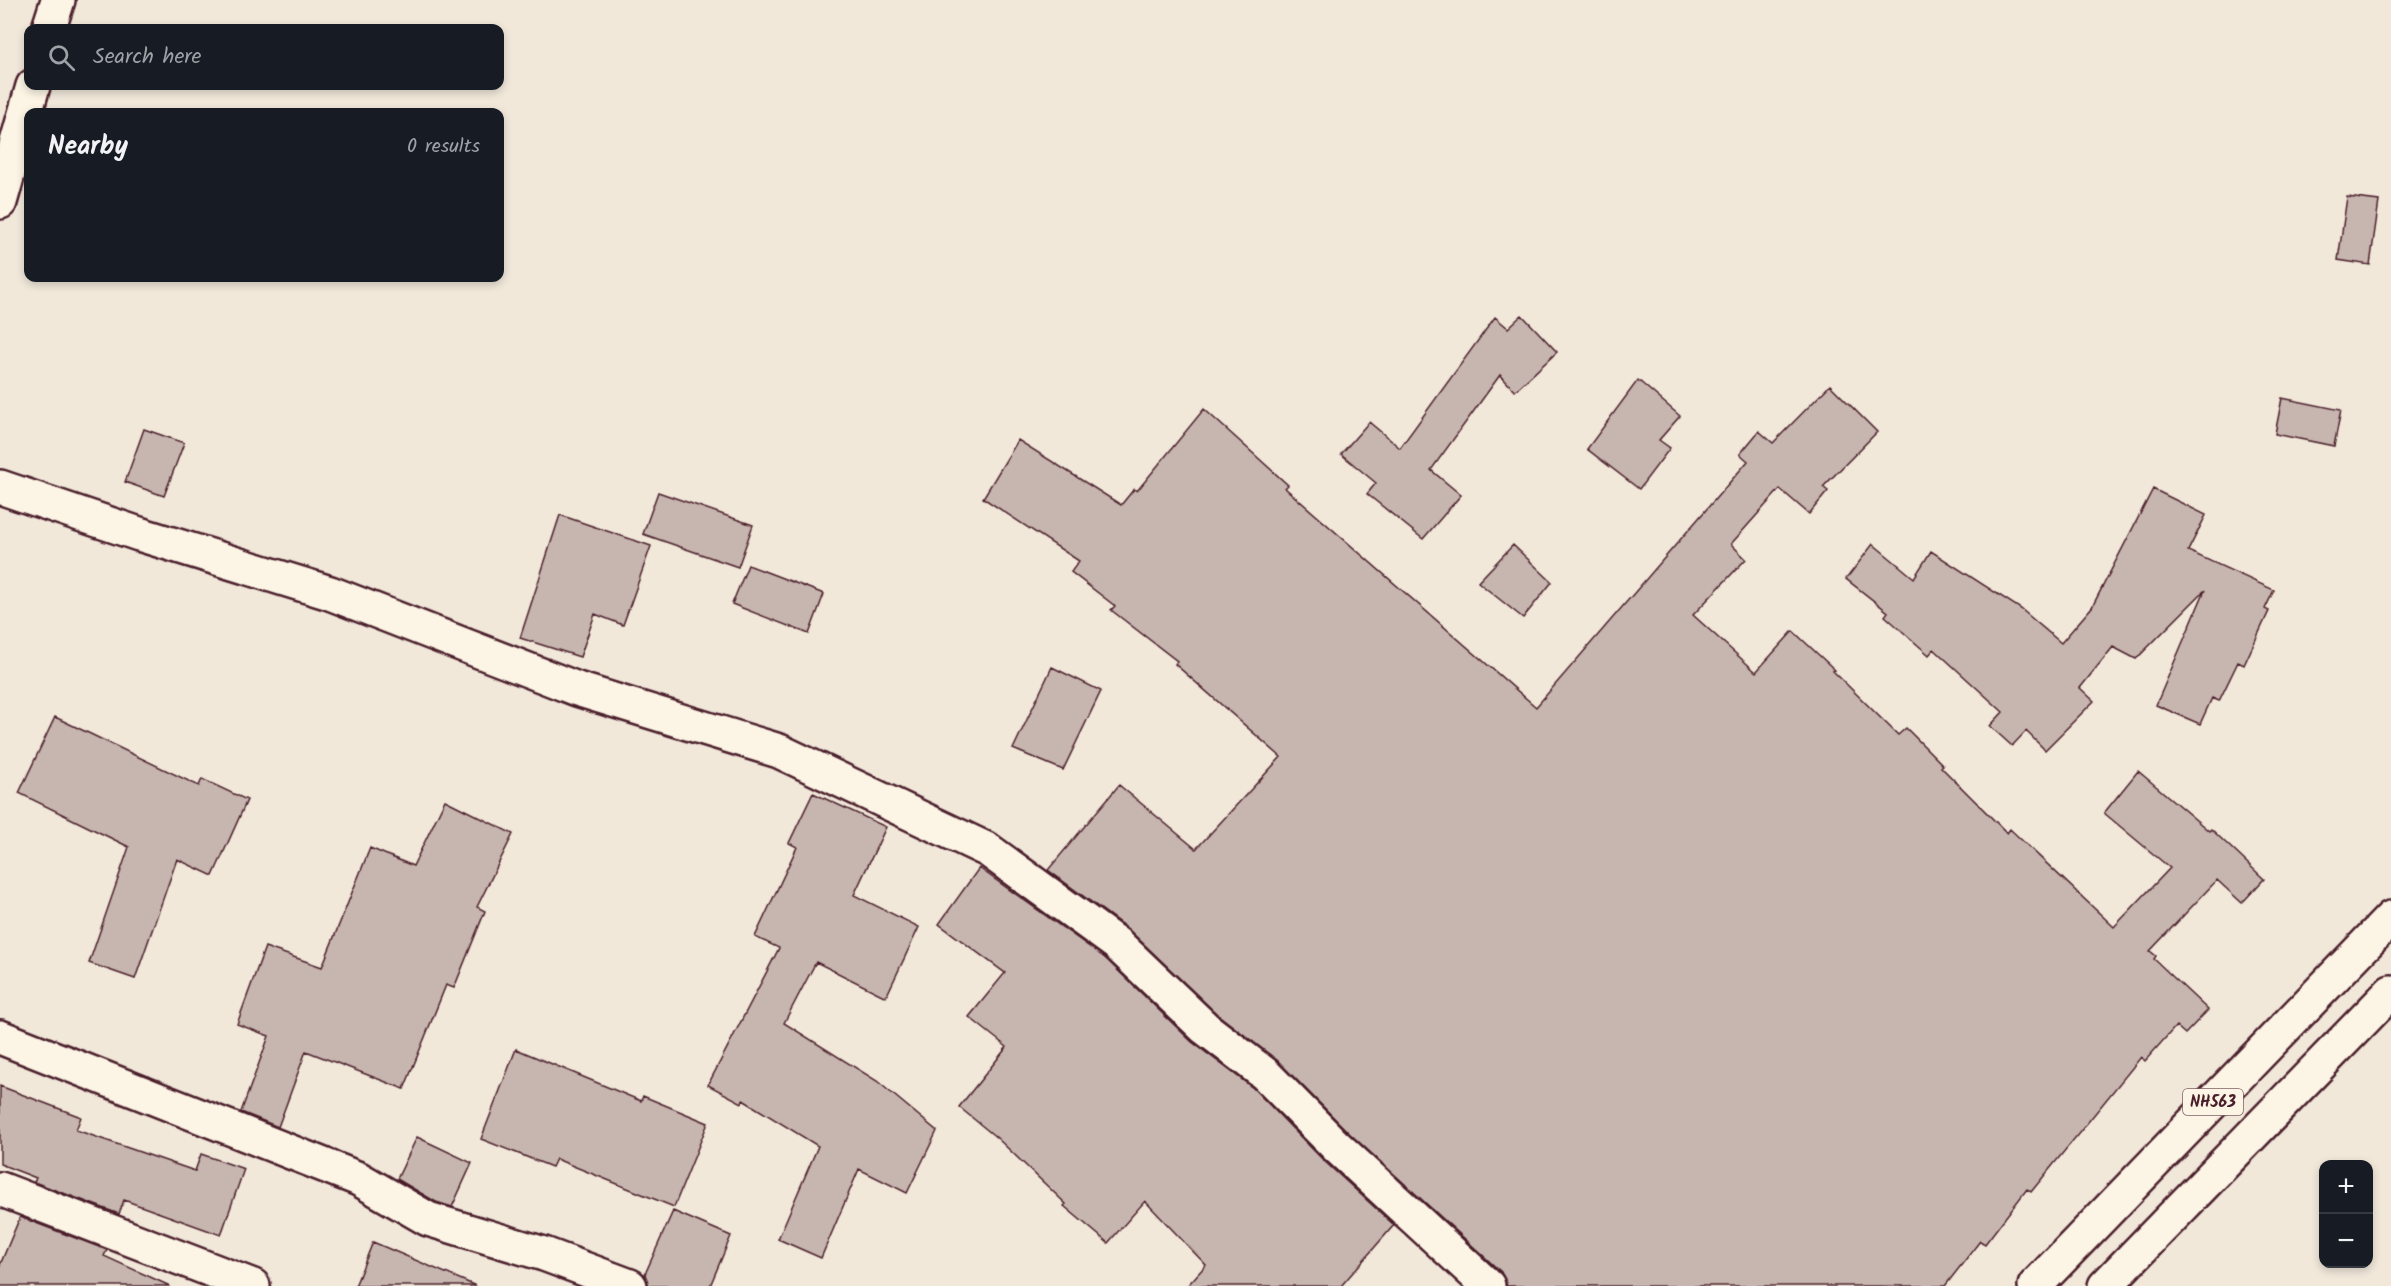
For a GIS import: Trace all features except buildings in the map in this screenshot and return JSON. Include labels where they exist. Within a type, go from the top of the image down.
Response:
[{"type":"main road","points":[[51,24],[58,0]]},
{"type":"main road","points":[[27,108],[32,90]]},
{"type":"main road","points":[[0,202],[24,118]]},
{"type":"main road","points":[[0,487],[139,534],[330,593],[577,689],[779,751],[988,850],[1117,944],[1205,1028],[1265,1074],[1336,1146],[1488,1286]]},
{"type":"main road","name":"NH563","points":[[2035,1286],[2391,918]]},
{"type":"main road","name":"NH563","points":[[2105,1286],[2391,992]]},
{"type":"main road","points":[[0,1037],[359,1179],[428,1219],[544,1254],[630,1286]]},
{"type":"main road","points":[[0,1189],[253,1286]]}]
